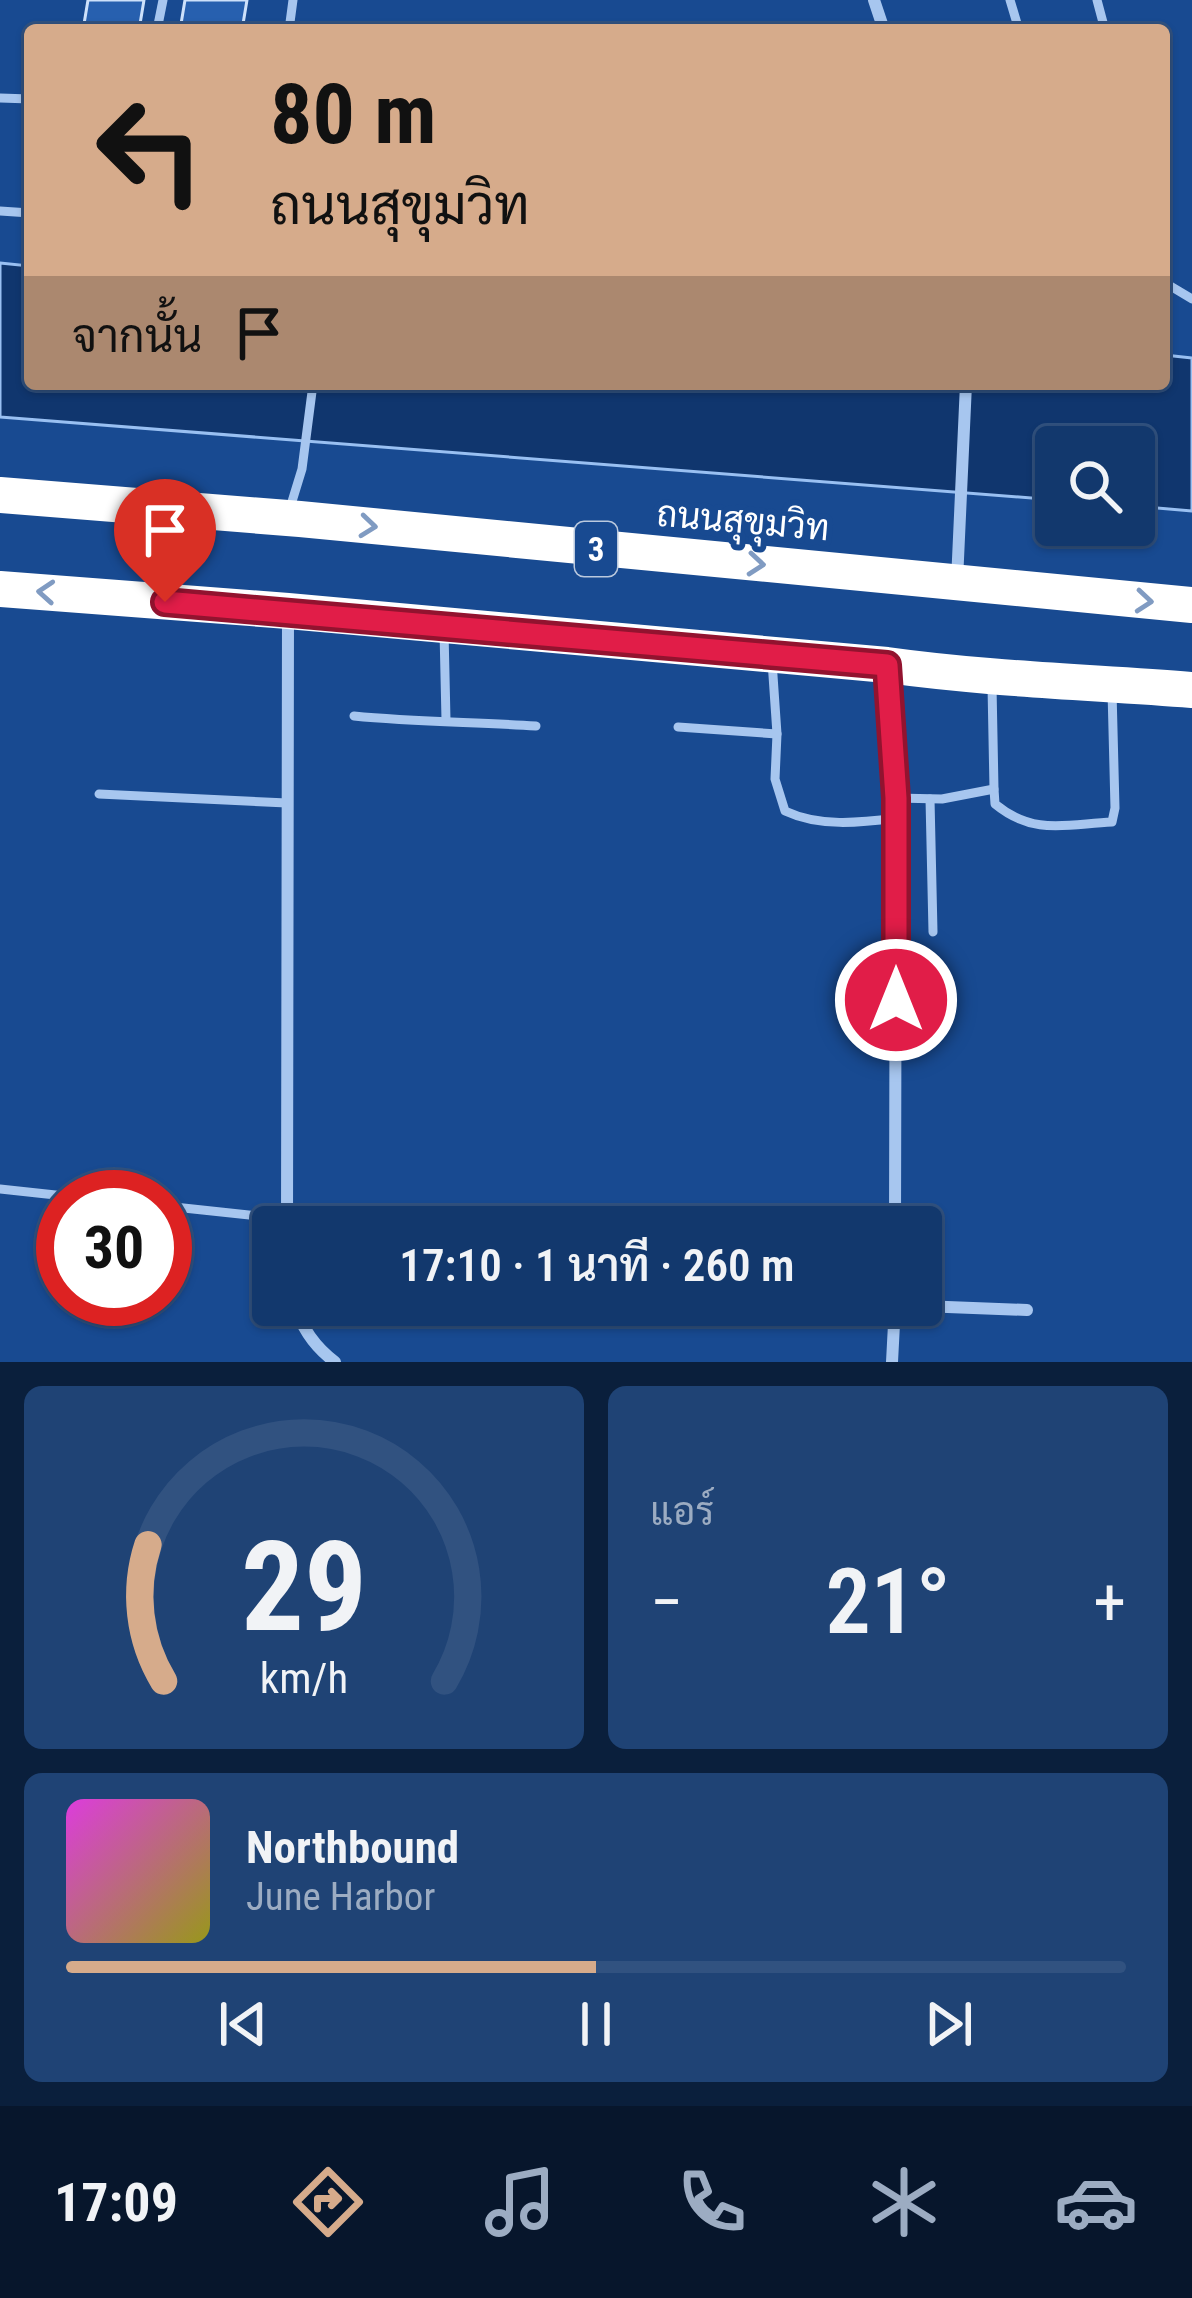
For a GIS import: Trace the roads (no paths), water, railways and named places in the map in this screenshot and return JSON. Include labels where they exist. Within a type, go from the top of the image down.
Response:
[{"type":"highway","name":"ถนนสุขุมวิท","points":[[0,495],[1192,605]]},
{"type":"highway","points":[[0,589],[288,611],[952,674],[1192,690]]},
{"type":"street","points":[[957,583],[966,390]]},
{"type":"street","points":[[286,1206],[288,611]]},
{"type":"street","points":[[887,665],[896,798],[895,1206]]},
{"type":"street","points":[[942,1307],[1027,1310]]},
{"type":"street","points":[[302,1326],[335,1362]]},
{"type":"street","points":[[892,1362],[894,1326]]},
{"type":"lane","points":[[287,518],[302,469],[312,390]]},
{"type":"lane","points":[[444,626],[446,720]]},
{"type":"lane","points":[[771,655],[776,779],[785,811],[803,819],[857,823],[896,818]]},
{"type":"lane","points":[[992,674],[995,805],[1015,820],[1053,828],[1112,822],[1112,684]]},
{"type":"lane","points":[[354,716],[536,726]]},
{"type":"lane","points":[[678,728],[777,734]]},
{"type":"lane","points":[[896,798],[942,799],[994,789]]},
{"type":"lane","points":[[99,794],[287,803]]},
{"type":"lane","points":[[930,799],[933,932]]},
{"type":"lane","points":[[0,1190],[36,1193]]},
{"type":"lane","points":[[192,1210],[252,1218]]},
{"type":"water","points":[[0,263],[24,265],[24,390],[1170,390],[1170,356],[1192,358],[1192,511],[1155,508],[1155,426],[1035,426],[1035,498],[0,417]]}]
